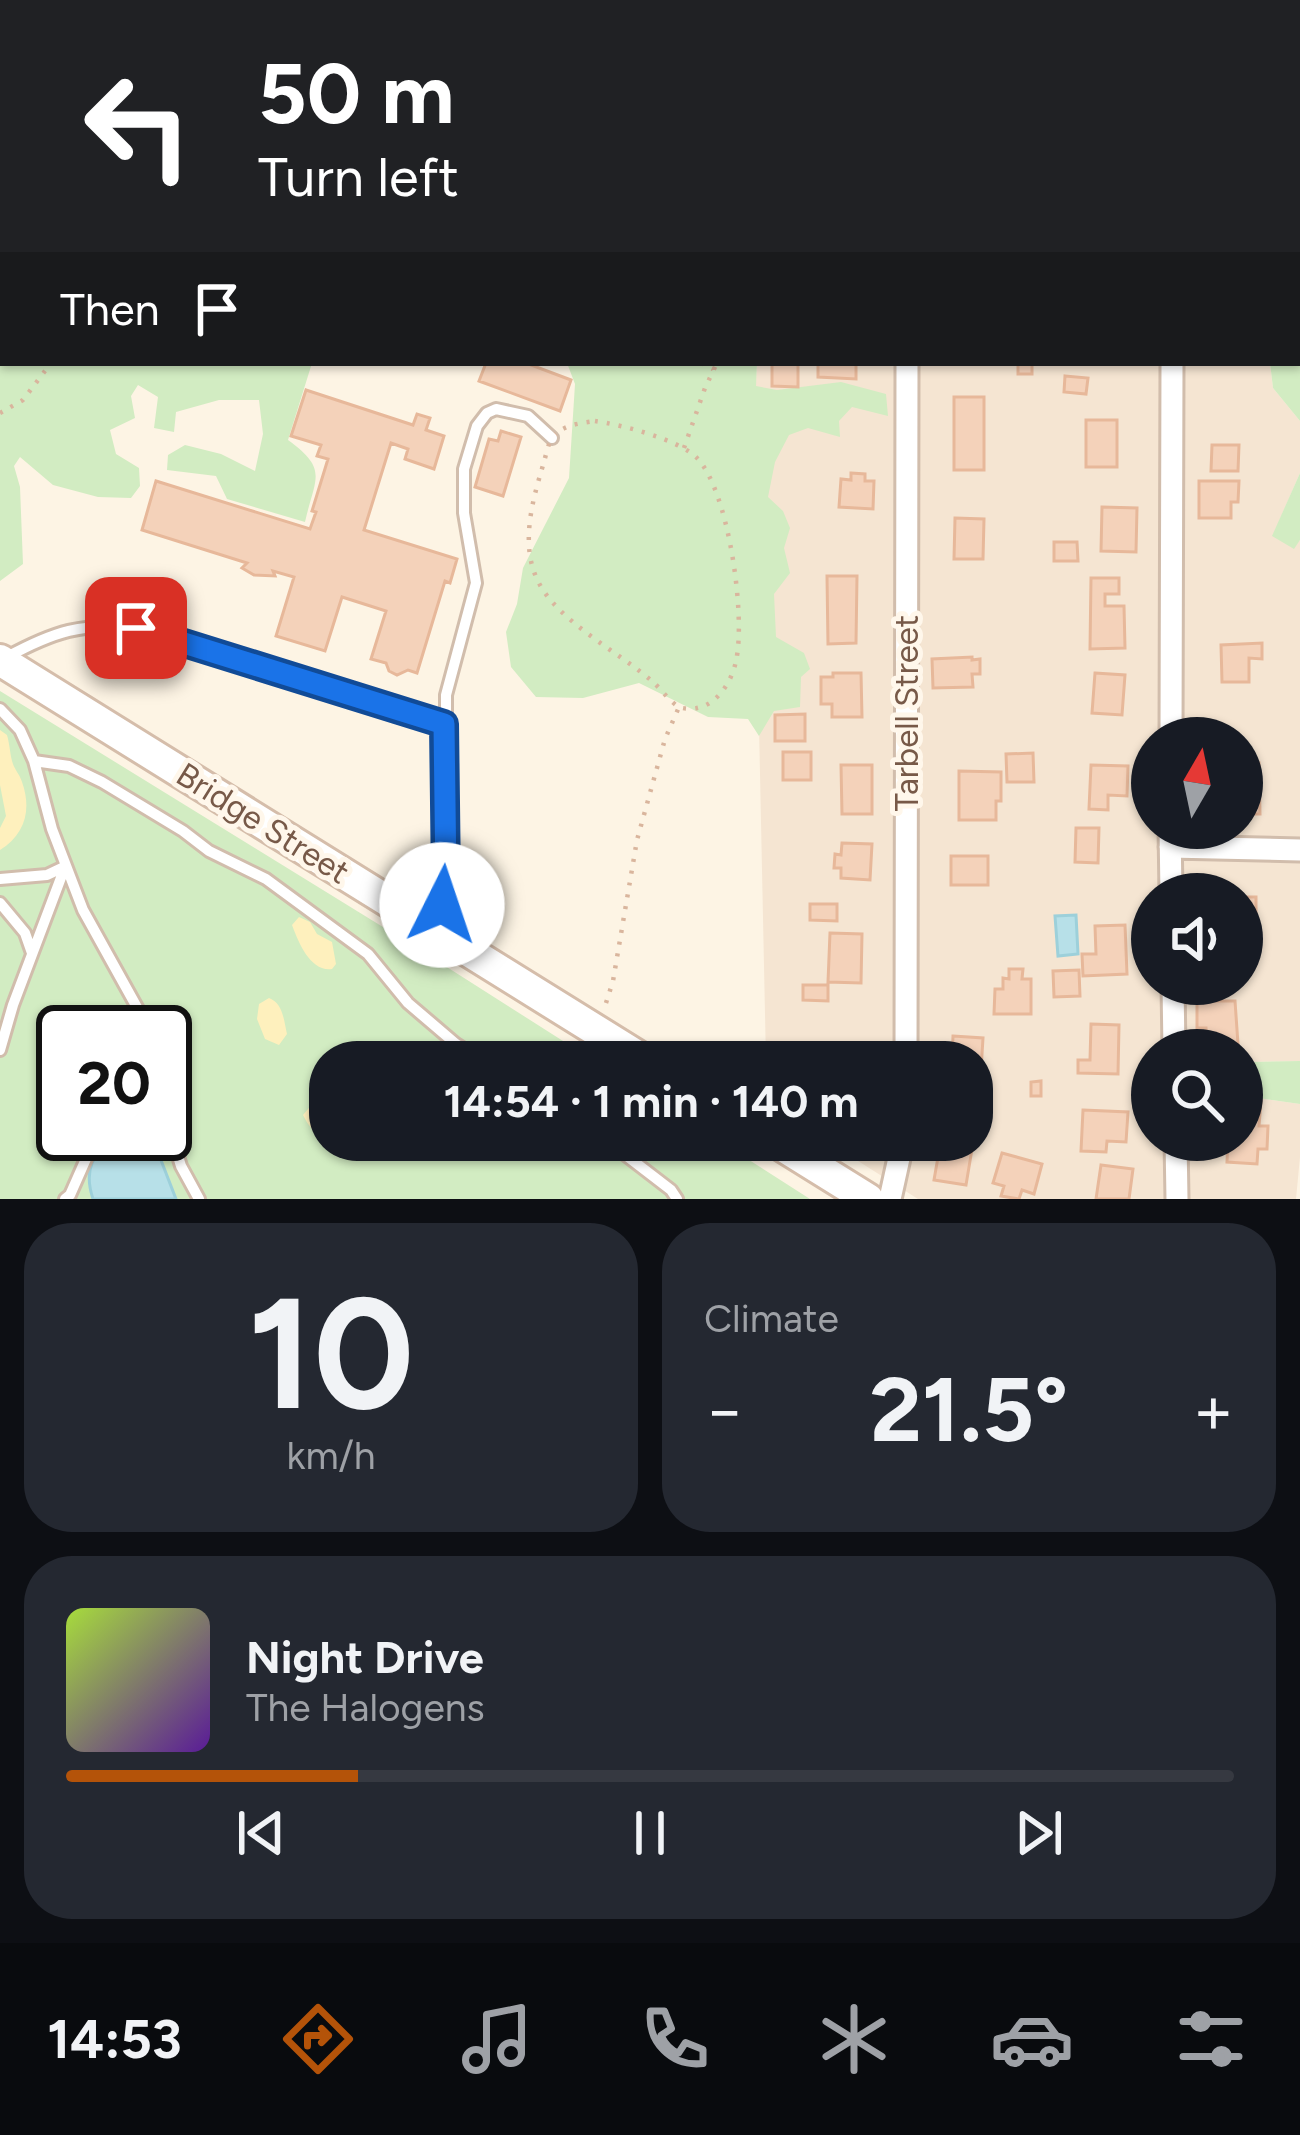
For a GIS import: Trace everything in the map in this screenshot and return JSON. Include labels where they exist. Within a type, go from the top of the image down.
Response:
[{"type":"street","name":"Tarbell Street","points":[[906,1041],[907,366]]},
{"type":"street","points":[[1171,717],[1172,366]]},
{"type":"street","name":"Bridge Street","points":[[0,660],[613,1041]]},
{"type":"street","points":[[1263,846],[1300,850]]},
{"type":"street","points":[[807,1161],[868,1199]]},
{"type":"street","points":[[890,1199],[898,1161]]},
{"type":"street","points":[[1176,1161],[1177,1199]]},
{"type":"lane","points":[[434,929],[446,881],[444,724],[450,674],[476,583],[462,490],[464,469],[477,426],[496,409],[528,416],[552,438]]},
{"type":"lane","points":[[0,660],[60,631],[109,625],[136,628],[444,724]]},
{"type":"lane","points":[[0,709],[20,730],[83,910],[136,1005]]},
{"type":"lane","points":[[34,761],[69,766],[102,782],[209,851],[266,880],[368,954],[408,1003],[452,1041]]},
{"type":"lane","points":[[0,878],[47,874],[66,866]]},
{"type":"lane","points":[[0,1050],[66,866]]},
{"type":"lane","points":[[0,903],[25,933],[32,953]]},
{"type":"lane","points":[[69,1198],[85,1161]]},
{"type":"lane","points":[[179,1161],[199,1199]]},
{"type":"lane","points":[[633,1161],[677,1199]]},
{"type":"path","points":[[0,413],[23,400],[49,366]]},
{"type":"path","points":[[684,448],[715,366]]},
{"type":"path","points":[[613,423],[684,448],[710,476],[721,503],[739,635],[736,665],[724,688],[712,703],[693,709],[679,707],[550,599],[537,579],[529,531],[552,438],[566,427],[613,423]]},
{"type":"path","points":[[598,1032],[613,981],[637,841],[665,739],[679,707]]},
{"type":"shaded area","points":[[757,366],[1270,366],[1273,388],[1300,421],[1300,473],[1273,535],[1293,548],[1300,540],[1300,1061],[1263,1062],[1263,1029],[1131,1029],[1131,1161],[1263,1161],[1263,1099],[1300,1104],[1296,1199],[918,1199],[858,1161],[993,1161],[993,1041],[766,1041],[753,437]]},
{"type":"green space","points":[[0,366],[311,366],[288,440],[309,459],[316,475],[305,522],[227,499],[216,476],[167,470],[168,455],[185,445],[221,454],[255,471],[263,434],[259,400],[219,400],[176,412],[174,432],[154,428],[158,397],[138,385],[131,396],[135,418],[110,430],[116,454],[139,468],[140,486],[131,498],[98,497],[53,485],[20,457],[14,466],[20,487],[23,564],[0,581]]},
{"type":"green space","points":[[568,366],[757,366],[756,386],[777,390],[841,382],[886,394],[888,416],[852,407],[839,421],[840,437],[808,428],[789,435],[775,462],[768,497],[783,511],[790,528],[784,548],[790,573],[774,594],[776,637],[804,653],[810,669],[801,677],[800,707],[774,711],[759,736],[748,719],[708,717],[639,683],[583,698],[536,697],[511,667],[506,632],[523,568],[569,478],[575,384]]},
{"type":"green space","points":[[1270,366],[1300,366],[1300,421],[1273,388]]},
{"type":"green space","points":[[1300,473],[1300,540],[1294,549],[1272,536]]},
{"type":"green space","points":[[0,691],[563,1041],[309,1041],[309,1161],[751,1161],[810,1199],[0,1199]]},
{"type":"green space","points":[[1300,1061],[1300,1104],[1263,1099],[1263,1062]]},
{"type":"sand","points":[[0,730],[7,735],[26,802],[21,829],[0,850],[0,828],[6,816],[0,785]]},
{"type":"sand","points":[[299,917],[332,942],[336,964],[332,969],[318,966],[307,955],[292,925]]},
{"type":"sand","points":[[269,998],[280,1008],[285,1024],[287,1034],[279,1045],[265,1039],[257,1019],[259,1004]]},
{"type":"water","points":[[1076,915],[1078,954],[1058,956],[1055,916]]},
{"type":"water","points":[[161,1161],[176,1199],[93,1199],[92,1162]]},
{"type":"building","points":[[485,366],[534,366],[571,380],[560,411],[479,381]]},
{"type":"building","points":[[772,366],[798,366],[798,387],[772,386]]},
{"type":"building","points":[[818,366],[856,366],[856,379],[818,377]]},
{"type":"building","points":[[1018,366],[1032,366],[1032,374],[1018,374]]},
{"type":"building","points":[[1065,376],[1088,378],[1086,394],[1064,392]]},
{"type":"building","points":[[306,390],[413,425],[417,414],[430,418],[426,430],[444,436],[434,469],[405,459],[408,449],[391,443],[364,530],[457,559],[450,583],[445,581],[417,673],[408,670],[397,675],[386,663],[371,659],[386,611],[342,597],[325,651],[276,636],[294,577],[273,571],[275,576],[254,575],[242,568],[247,563],[142,530],[156,481],[310,529],[328,459],[317,456],[321,445],[291,436]]},
{"type":"building","points":[[954,397],[984,397],[984,470],[954,470]]},
{"type":"building","points":[[1086,420],[1117,420],[1117,467],[1086,467]]},
{"type":"building","points":[[501,431],[521,437],[503,496],[475,487],[489,439],[498,441]]},
{"type":"building","points":[[1212,445],[1239,445],[1238,471],[1211,471]]},
{"type":"building","points":[[851,473],[865,474],[865,481],[874,481],[873,509],[839,507],[841,479],[851,480]]},
{"type":"building","points":[[1199,481],[1239,481],[1231,518],[1199,518]]},
{"type":"building","points":[[1102,507],[1137,508],[1136,552],[1101,551]]},
{"type":"building","points":[[955,518],[984,519],[983,559],[954,559]]},
{"type":"building","points":[[1054,542],[1077,542],[1078,561],[1054,561]]},
{"type":"building","points":[[827,576],[857,576],[856,643],[828,644]]},
{"type":"building","points":[[1091,578],[1119,578],[1119,594],[1105,594],[1105,606],[1124,606],[1125,648],[1090,649]]},
{"type":"building","points":[[1262,643],[1262,659],[1249,658],[1249,682],[1222,682],[1221,645]]},
{"type":"building","points":[[932,659],[980,659],[980,674],[972,674],[973,687],[933,688]]},
{"type":"building","points":[[833,673],[861,673],[862,717],[832,717],[832,704],[821,704],[821,677],[833,677]]},
{"type":"building","points":[[1095,673],[1125,675],[1122,715],[1092,713]]},
{"type":"building","points":[[805,714],[805,741],[775,741],[775,715]]},
{"type":"building","points":[[783,752],[811,752],[811,780],[783,780]]},
{"type":"building","points":[[1033,753],[1034,782],[1007,782],[1006,754]]},
{"type":"building","points":[[841,765],[872,765],[872,814],[842,814]]},
{"type":"building","points":[[1091,765],[1128,766],[1127,796],[1108,795],[1108,810],[1089,809]]},
{"type":"building","points":[[959,771],[1001,772],[996,820],[959,820]]},
{"type":"building","points":[[1076,828],[1099,828],[1098,863],[1075,862]]},
{"type":"building","points":[[842,843],[872,844],[870,880],[841,878],[841,868],[834,868]]},
{"type":"building","points":[[951,856],[988,856],[988,885],[951,885]]},
{"type":"building","points":[[810,904],[837,904],[837,921],[810,920]]},
{"type":"building","points":[[1125,925],[1127,974],[1083,976],[1082,954],[1096,954],[1095,926]]},
{"type":"building","points":[[830,933],[862,934],[861,983],[828,982]]},
{"type":"building","points":[[1009,969],[1023,969],[1022,979],[1031,979],[1031,1014],[994,1014],[995,989],[1003,989]]},
{"type":"building","points":[[1079,970],[1080,996],[1054,997],[1053,971]]},
{"type":"building","points":[[803,985],[828,985],[828,1001],[803,1000]]},
{"type":"building","points":[[1197,1005],[1235,1005],[1237,1029],[1197,1028]]},
{"type":"building","points":[[1091,1024],[1119,1025],[1118,1074],[1078,1073],[1078,1060],[1090,1060]]},
{"type":"building","points":[[953,1036],[983,1038],[983,1041],[953,1041]]},
{"type":"building","points":[[1041,1081],[1041,1096],[1031,1096],[1031,1082]]},
{"type":"building","points":[[1083,1110],[1128,1112],[1126,1142],[1107,1141],[1106,1152],[1081,1151]]},
{"type":"building","points":[[1263,1126],[1268,1126],[1267,1149],[1263,1149]]},
{"type":"building","points":[[1002,1153],[1042,1164],[1034,1194],[1022,1190],[1019,1199],[1001,1196],[1004,1186],[993,1183]]},
{"type":"building","points":[[937,1161],[970,1161],[966,1185],[934,1180]]},
{"type":"building","points":[[1101,1165],[1133,1169],[1129,1199],[1096,1199]]},
{"type":"route","points":[[136,628],[444,724],[446,881],[442,905]]}]
